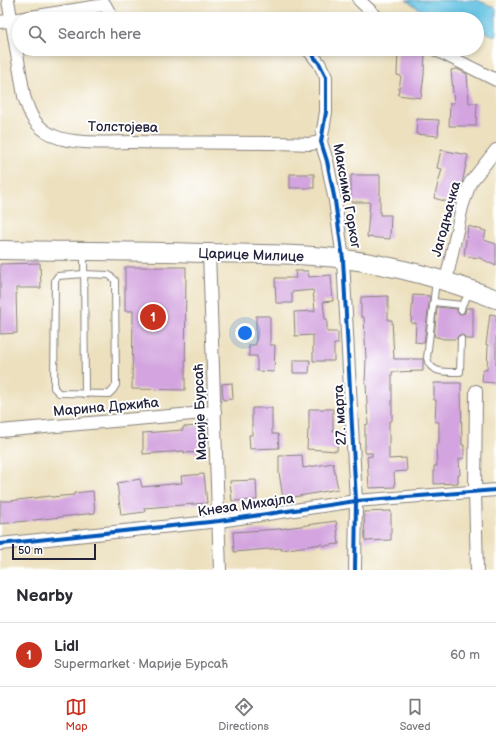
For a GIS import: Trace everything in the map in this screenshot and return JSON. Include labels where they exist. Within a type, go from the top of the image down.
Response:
[{"type":"main road","name":"Царице Милице","points":[[0,250],[209,253],[343,259],[386,266],[441,280],[496,299]]},
{"type":"street","name":"Толстојева","points":[[8,0],[6,21],[12,46]]},
{"type":"street","points":[[359,0],[372,12]]},
{"type":"street","points":[[56,12],[106,3]]},
{"type":"street","name":"Толстојева","points":[[14,56],[29,111],[35,122],[44,131],[56,137],[73,141],[310,144],[321,142]]},
{"type":"street","name":"Максима Горког","points":[[313,56],[319,63],[326,77],[326,112],[321,142],[327,161],[335,201],[343,259]]},
{"type":"street","points":[[448,56],[496,80]]},
{"type":"street","name":"Јагодњачка","points":[[441,280],[470,183],[496,150]]},
{"type":"street","name":"Марије Бурсаћ","points":[[209,253],[220,570]]},
{"type":"street","name":"27. марта","points":[[343,259],[356,501],[355,570]]},
{"type":"street","points":[[476,390],[475,492],[477,570]]},
{"type":"street","name":"Марина Држића","points":[[0,431],[215,412]]},
{"type":"street","name":"Кнеза Михајла","points":[[0,544],[219,521],[356,501],[496,490]]},
{"type":"lane","points":[[84,251],[84,394]]},
{"type":"lane","points":[[84,274],[109,275],[115,280],[116,385],[114,390],[109,394],[59,393],[54,388],[55,280],[58,276],[84,274]]},
{"type":"lane","points":[[441,280],[434,302],[427,358],[430,366],[441,372],[460,372],[461,339]]},
{"type":"lane","points":[[434,302],[462,308],[472,290]]},
{"type":"water","points":[[406,0],[477,0],[496,8],[496,36],[484,32],[484,12],[424,12]]},
{"type":"building","points":[[398,56],[425,56],[421,98],[398,95],[401,76],[397,75]]},
{"type":"building","points":[[457,69],[467,74],[469,103],[477,103],[476,126],[449,126],[450,103],[454,103],[451,70]]},
{"type":"building","points":[[417,119],[439,120],[438,136],[416,134]]},
{"type":"building","points":[[441,150],[468,155],[462,184],[455,204],[434,198],[442,169],[437,168]]},
{"type":"building","points":[[290,174],[314,174],[314,188],[290,188]]},
{"type":"building","points":[[351,175],[380,175],[380,215],[391,215],[390,239],[367,237],[370,202],[351,202]]},
{"type":"building","points":[[468,226],[486,231],[484,240],[496,244],[496,266],[480,258],[464,256]]},
{"type":"building","points":[[40,263],[41,288],[16,288],[17,333],[0,334],[0,264]]},
{"type":"building","points":[[125,267],[186,267],[185,390],[132,389],[133,311],[125,311]]},
{"type":"building","points":[[295,271],[308,271],[309,277],[331,275],[333,301],[323,302],[325,319],[327,319],[327,332],[338,332],[338,344],[334,344],[334,361],[313,361],[313,335],[295,336],[294,312],[315,311],[313,290],[292,292],[292,303],[276,303],[275,278],[296,278]]},
{"type":"building","points":[[413,295],[430,296],[424,343],[415,342],[416,323],[411,323]]},
{"type":"building","points":[[388,296],[388,320],[392,320],[394,359],[423,359],[423,371],[392,372],[392,421],[389,421],[389,459],[406,458],[407,471],[394,472],[395,487],[369,488],[367,457],[372,456],[372,453],[365,453],[365,425],[368,424],[365,383],[366,359],[364,317],[361,317],[361,297]]},
{"type":"building","points":[[437,307],[457,309],[458,313],[461,314],[465,313],[466,308],[473,308],[473,339],[465,339],[462,335],[459,335],[456,339],[444,339],[434,336]]},
{"type":"building","points":[[490,314],[496,315],[496,383],[482,382],[483,370],[487,370],[488,345],[486,345]]},
{"type":"building","points":[[256,316],[270,316],[270,345],[275,345],[274,372],[257,371],[257,356],[249,356],[249,345],[256,345]]},
{"type":"building","points":[[293,360],[310,360],[309,373],[293,373]]},
{"type":"building","points":[[232,383],[233,399],[223,400],[222,384]]},
{"type":"building","points":[[434,383],[461,383],[462,445],[464,445],[464,458],[459,459],[460,475],[458,475],[458,483],[434,484],[434,466],[437,466],[436,444],[439,444],[439,422],[435,422],[436,400],[434,400]]},
{"type":"building","points":[[252,408],[272,408],[272,434],[278,434],[279,448],[250,449],[249,435],[252,435]]},
{"type":"building","points":[[309,409],[333,409],[333,431],[338,432],[337,451],[307,449]]},
{"type":"building","points":[[200,426],[201,437],[206,437],[206,452],[184,453],[184,451],[143,454],[143,433],[183,430],[183,427]]},
{"type":"building","points":[[302,455],[303,468],[333,463],[338,489],[283,499],[279,472],[279,456]]},
{"type":"building","points":[[204,474],[207,503],[144,508],[145,512],[121,515],[117,483],[140,479],[142,487],[182,483],[181,476]]},
{"type":"building","points":[[256,480],[257,500],[232,501],[230,481]]},
{"type":"building","points":[[93,491],[95,513],[0,524],[0,501],[74,495],[74,493]]},
{"type":"building","points":[[391,511],[391,540],[365,541],[364,512]]},
{"type":"building","points":[[336,521],[339,544],[323,546],[322,544],[281,550],[281,548],[234,552],[233,532],[279,529]]},
{"type":"cycle path","points":[[313,56],[319,63],[326,77],[326,112],[321,142],[327,161],[335,201],[343,259],[356,501],[355,570]]},
{"type":"cycle path","points":[[0,544],[219,521],[356,501],[496,490]]},
{"type":"place","name":"Lidl","points":[[153,317]]}]
